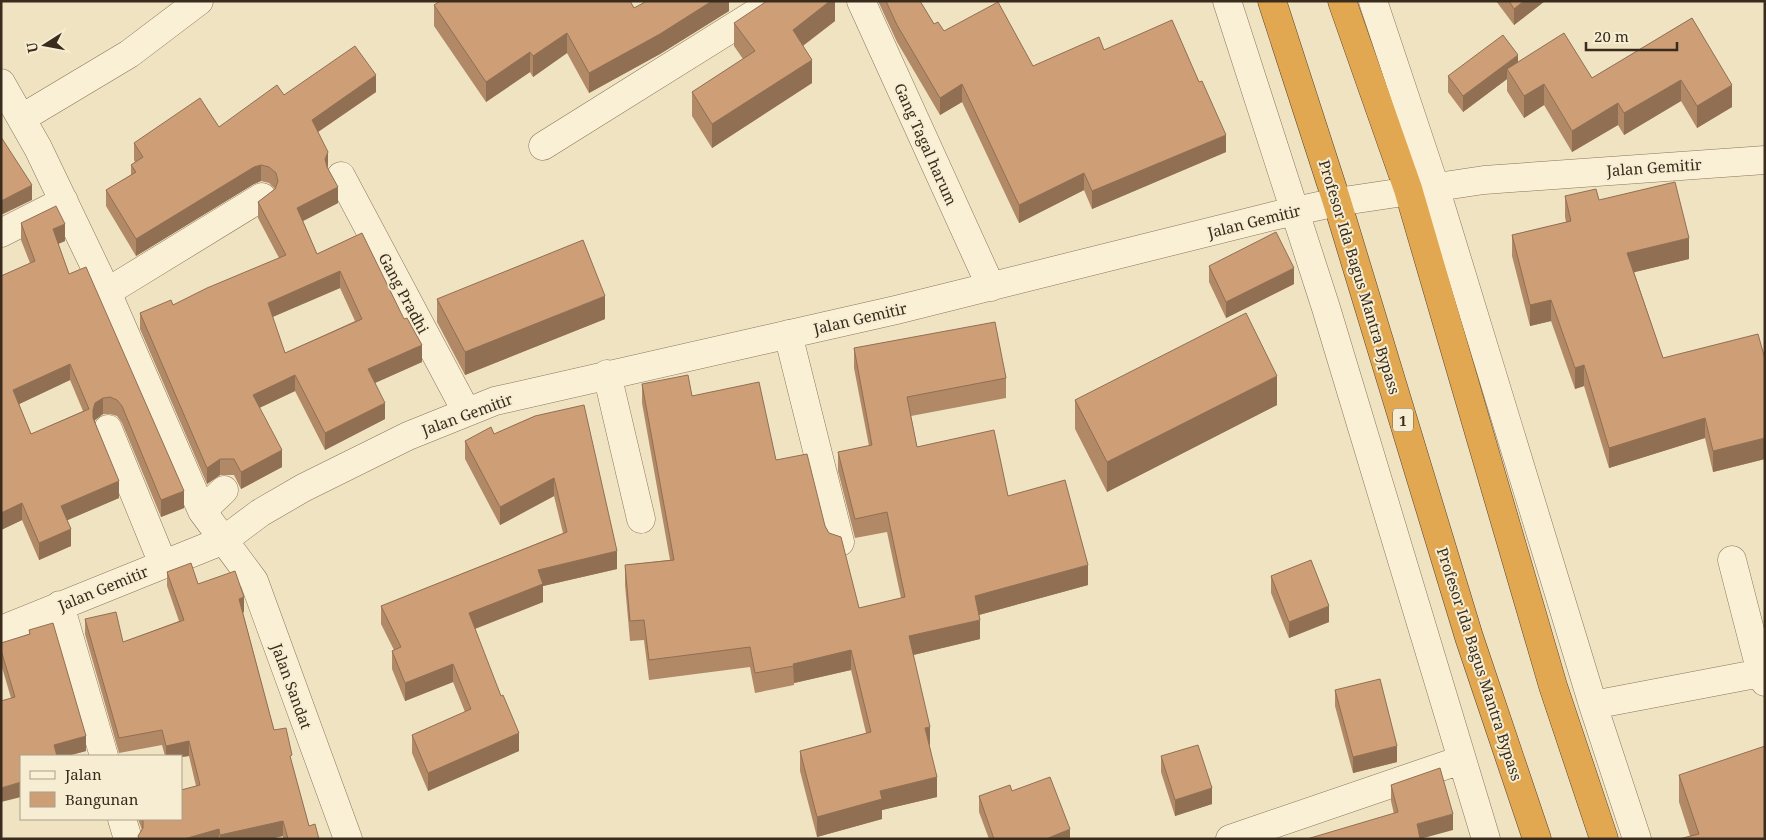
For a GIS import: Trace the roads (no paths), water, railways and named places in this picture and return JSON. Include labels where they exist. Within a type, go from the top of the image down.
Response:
[{"type":"highway","name":"Profesor Ida Bagus Mantra Bypass","points":[[1272,1],[1337,202],[1469,637],[1537,839]]},
{"type":"highway","points":[[1342,1],[1408,189],[1553,686],[1604,839]]},
{"type":"street","points":[[22,118],[129,54],[199,1]]},
{"type":"street","points":[[543,146],[775,1]]},
{"type":"street","name":"Gang Tagal harum","points":[[861,1],[991,287]]},
{"type":"street","points":[[1227,1],[1326,308],[1486,839]]},
{"type":"street","points":[[1373,1],[1435,187],[1593,706],[1637,839]]},
{"type":"street","name":"Jalan Sandat","points":[[1,83],[22,118],[107,292],[202,511],[254,581],[348,839]]},
{"type":"street","name":"Jalan Gemitir","points":[[1,630],[224,540],[260,512],[303,488],[408,436],[466,411],[495,401],[991,287],[1337,202],[1408,189],[1484,180],[1585,171],[1765,160]]},
{"type":"street","name":"Gang Pradhi","points":[[341,176],[466,411]]},
{"type":"street","points":[[107,292],[262,197]]},
{"type":"street","points":[[1,233],[64,201]]},
{"type":"street","points":[[788,334],[840,542]]},
{"type":"street","points":[[607,374],[641,520]]},
{"type":"street","points":[[108,429],[162,564]]},
{"type":"street","points":[[202,511],[224,490]]},
{"type":"street","points":[[1593,706],[1763,677],[1732,560]]},
{"type":"street","points":[[60,605],[104,755]]},
{"type":"street","points":[[1230,839],[1461,760]]},
{"type":"street","points":[[122,820],[128,839]]}]
